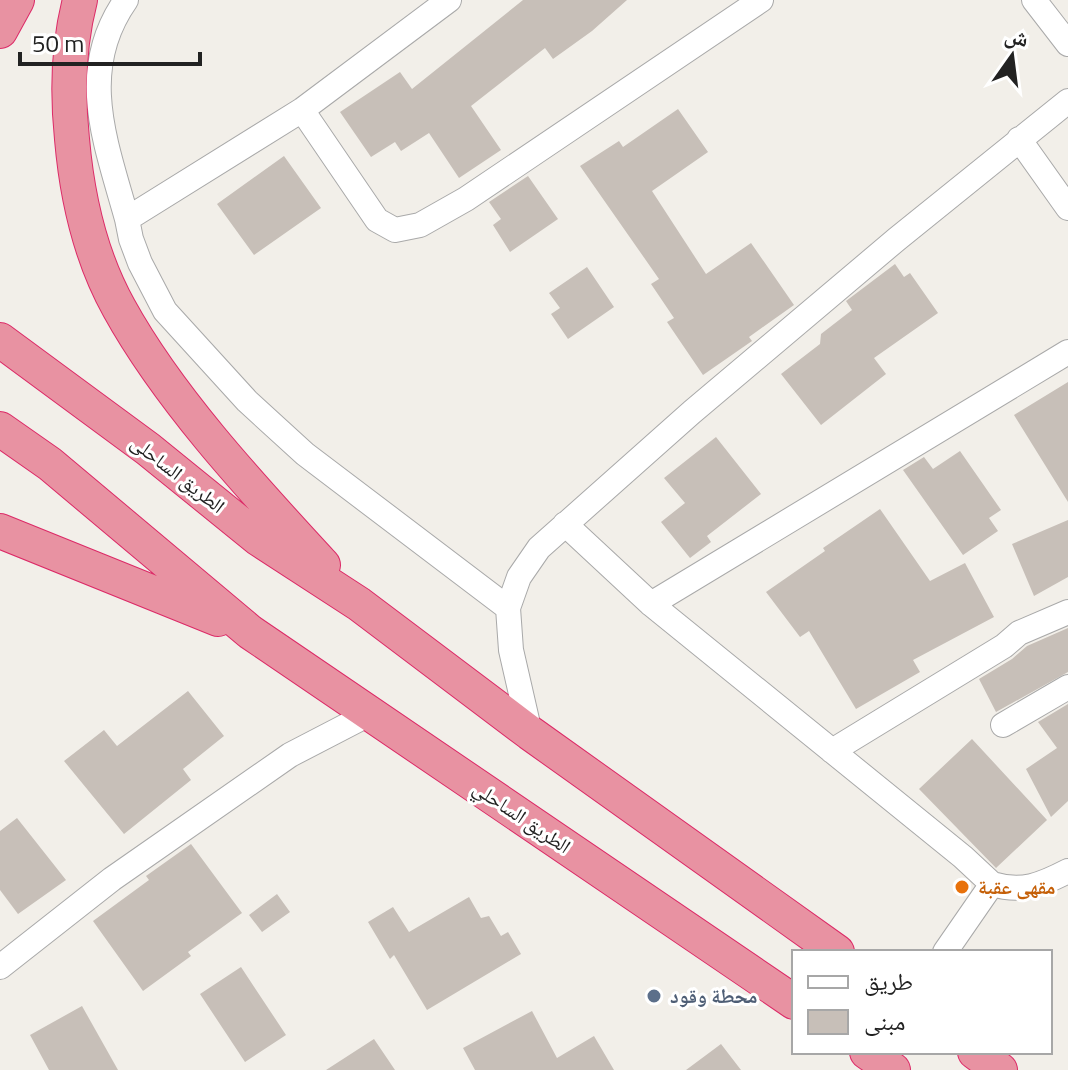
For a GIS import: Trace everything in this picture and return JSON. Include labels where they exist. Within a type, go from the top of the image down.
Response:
[{"type":"highway","points":[[0,31],[17,0]]},
{"type":"highway","points":[[80,0],[71,34],[68,97],[80,204],[95,255],[118,307],[193,417],[273,512],[359,604],[530,733],[834,950]]},
{"type":"highway","name":"الطريق الساحلى","points":[[0,340],[148,449],[259,539],[359,604]]},
{"type":"highway","points":[[0,429],[50,464],[250,632]]},
{"type":"highway","points":[[0,531],[250,632]]},
{"type":"highway","name":"الطريق الساحلي","points":[[250,632],[792,1001]]},
{"type":"highway","points":[[870,1054],[893,1070]]},
{"type":"highway","points":[[978,1054],[1000,1070]]},
{"type":"street","points":[[126,0],[112,20],[97,73],[102,127],[131,239],[165,311],[247,401],[305,454],[508,608]]},
{"type":"street","points":[[127,219],[302,110],[449,0]]},
{"type":"street","points":[[302,110],[377,220],[395,230],[420,225],[466,199],[761,0]]},
{"type":"street","points":[[1034,0],[1068,44]]},
{"type":"street","points":[[530,733],[511,650],[508,608],[519,577],[539,548],[873,259],[1068,101]]},
{"type":"street","points":[[1019,139],[1068,208]]},
{"type":"street","points":[[651,604],[1068,352]]},
{"type":"street","points":[[565,524],[651,604],[992,884],[1010,889],[1027,889],[1068,871]]},
{"type":"street","points":[[832,751],[1004,646],[1019,633],[1068,612]]},
{"type":"street","points":[[1003,725],[1068,687]]},
{"type":"street","points":[[0,967],[112,879],[290,755],[369,714]]},
{"type":"street","points":[[946,950],[992,884]]},
{"type":"building","points":[[523,0],[627,0],[592,31],[553,59],[545,48],[471,106],[501,150],[459,178],[429,133],[401,151],[395,142],[371,157],[340,112],[400,72],[412,89]]},
{"type":"building","points":[[678,109],[708,152],[652,191],[706,274],[751,243],[794,305],[749,337],[752,341],[703,375],[667,322],[674,318],[651,284],[659,279],[580,166],[619,141],[623,147]]},
{"type":"building","points":[[284,156],[321,208],[254,255],[217,204]]},
{"type":"building","points":[[528,176],[558,219],[510,252],[493,225],[501,219],[489,202]]},
{"type":"building","points":[[895,264],[904,277],[910,273],[938,313],[874,358],[886,374],[821,425],[781,374],[820,344],[821,334],[852,310],[846,301]]},
{"type":"building","points":[[587,267],[614,307],[568,339],[551,314],[560,308],[549,293]]},
{"type":"building","points":[[1068,382],[1068,502],[1014,415]]},
{"type":"building","points":[[716,437],[761,494],[707,536],[711,542],[690,558],[661,522],[685,503],[664,478]]},
{"type":"building","points":[[960,451],[1001,510],[989,518],[998,531],[963,555],[903,470],[924,457],[933,469]]},
{"type":"building","points":[[880,509],[930,581],[965,563],[994,617],[913,660],[920,672],[856,709],[809,631],[800,637],[766,592]]},
{"type":"building","points":[[1068,520],[1068,577],[1034,596],[1012,544]]},
{"type":"building","points":[[1068,628],[1068,672],[996,712],[979,679],[1027,646]]},
{"type":"building","points":[[188,691],[224,736],[183,769],[191,780],[124,834],[64,761],[104,730],[117,746]]},
{"type":"building","points":[[1068,704],[1068,801],[1051,817],[1026,769],[1057,748],[1038,722]]},
{"type":"building","points":[[972,739],[1047,820],[996,868],[919,789]]},
{"type":"building","points":[[17,818],[66,880],[18,914],[0,890],[0,831]]},
{"type":"building","points":[[191,844],[242,913],[188,952],[191,956],[143,991],[93,921],[149,880],[146,876]]},
{"type":"building","points":[[277,894],[290,912],[262,932],[249,915]]},
{"type":"building","points":[[469,897],[481,918],[489,916],[501,936],[508,932],[521,954],[427,1010],[394,955],[390,959],[368,922],[393,907],[409,932]]},
{"type":"building","points":[[241,967],[286,1035],[245,1062],[200,994]]},
{"type":"building","points":[[82,1006],[118,1070],[49,1070],[30,1035]]},
{"type":"building","points":[[532,1011],[557,1058],[594,1036],[614,1070],[475,1070],[463,1048]]},
{"type":"building","points":[[374,1039],[395,1070],[326,1070]]},
{"type":"building","points":[[721,1044],[741,1070],[686,1070]]},
{"type":"place","name":"مقهى عقبة","points":[[962,887]]},
{"type":"place","name":"محطة وقود","points":[[654,996]]}]
